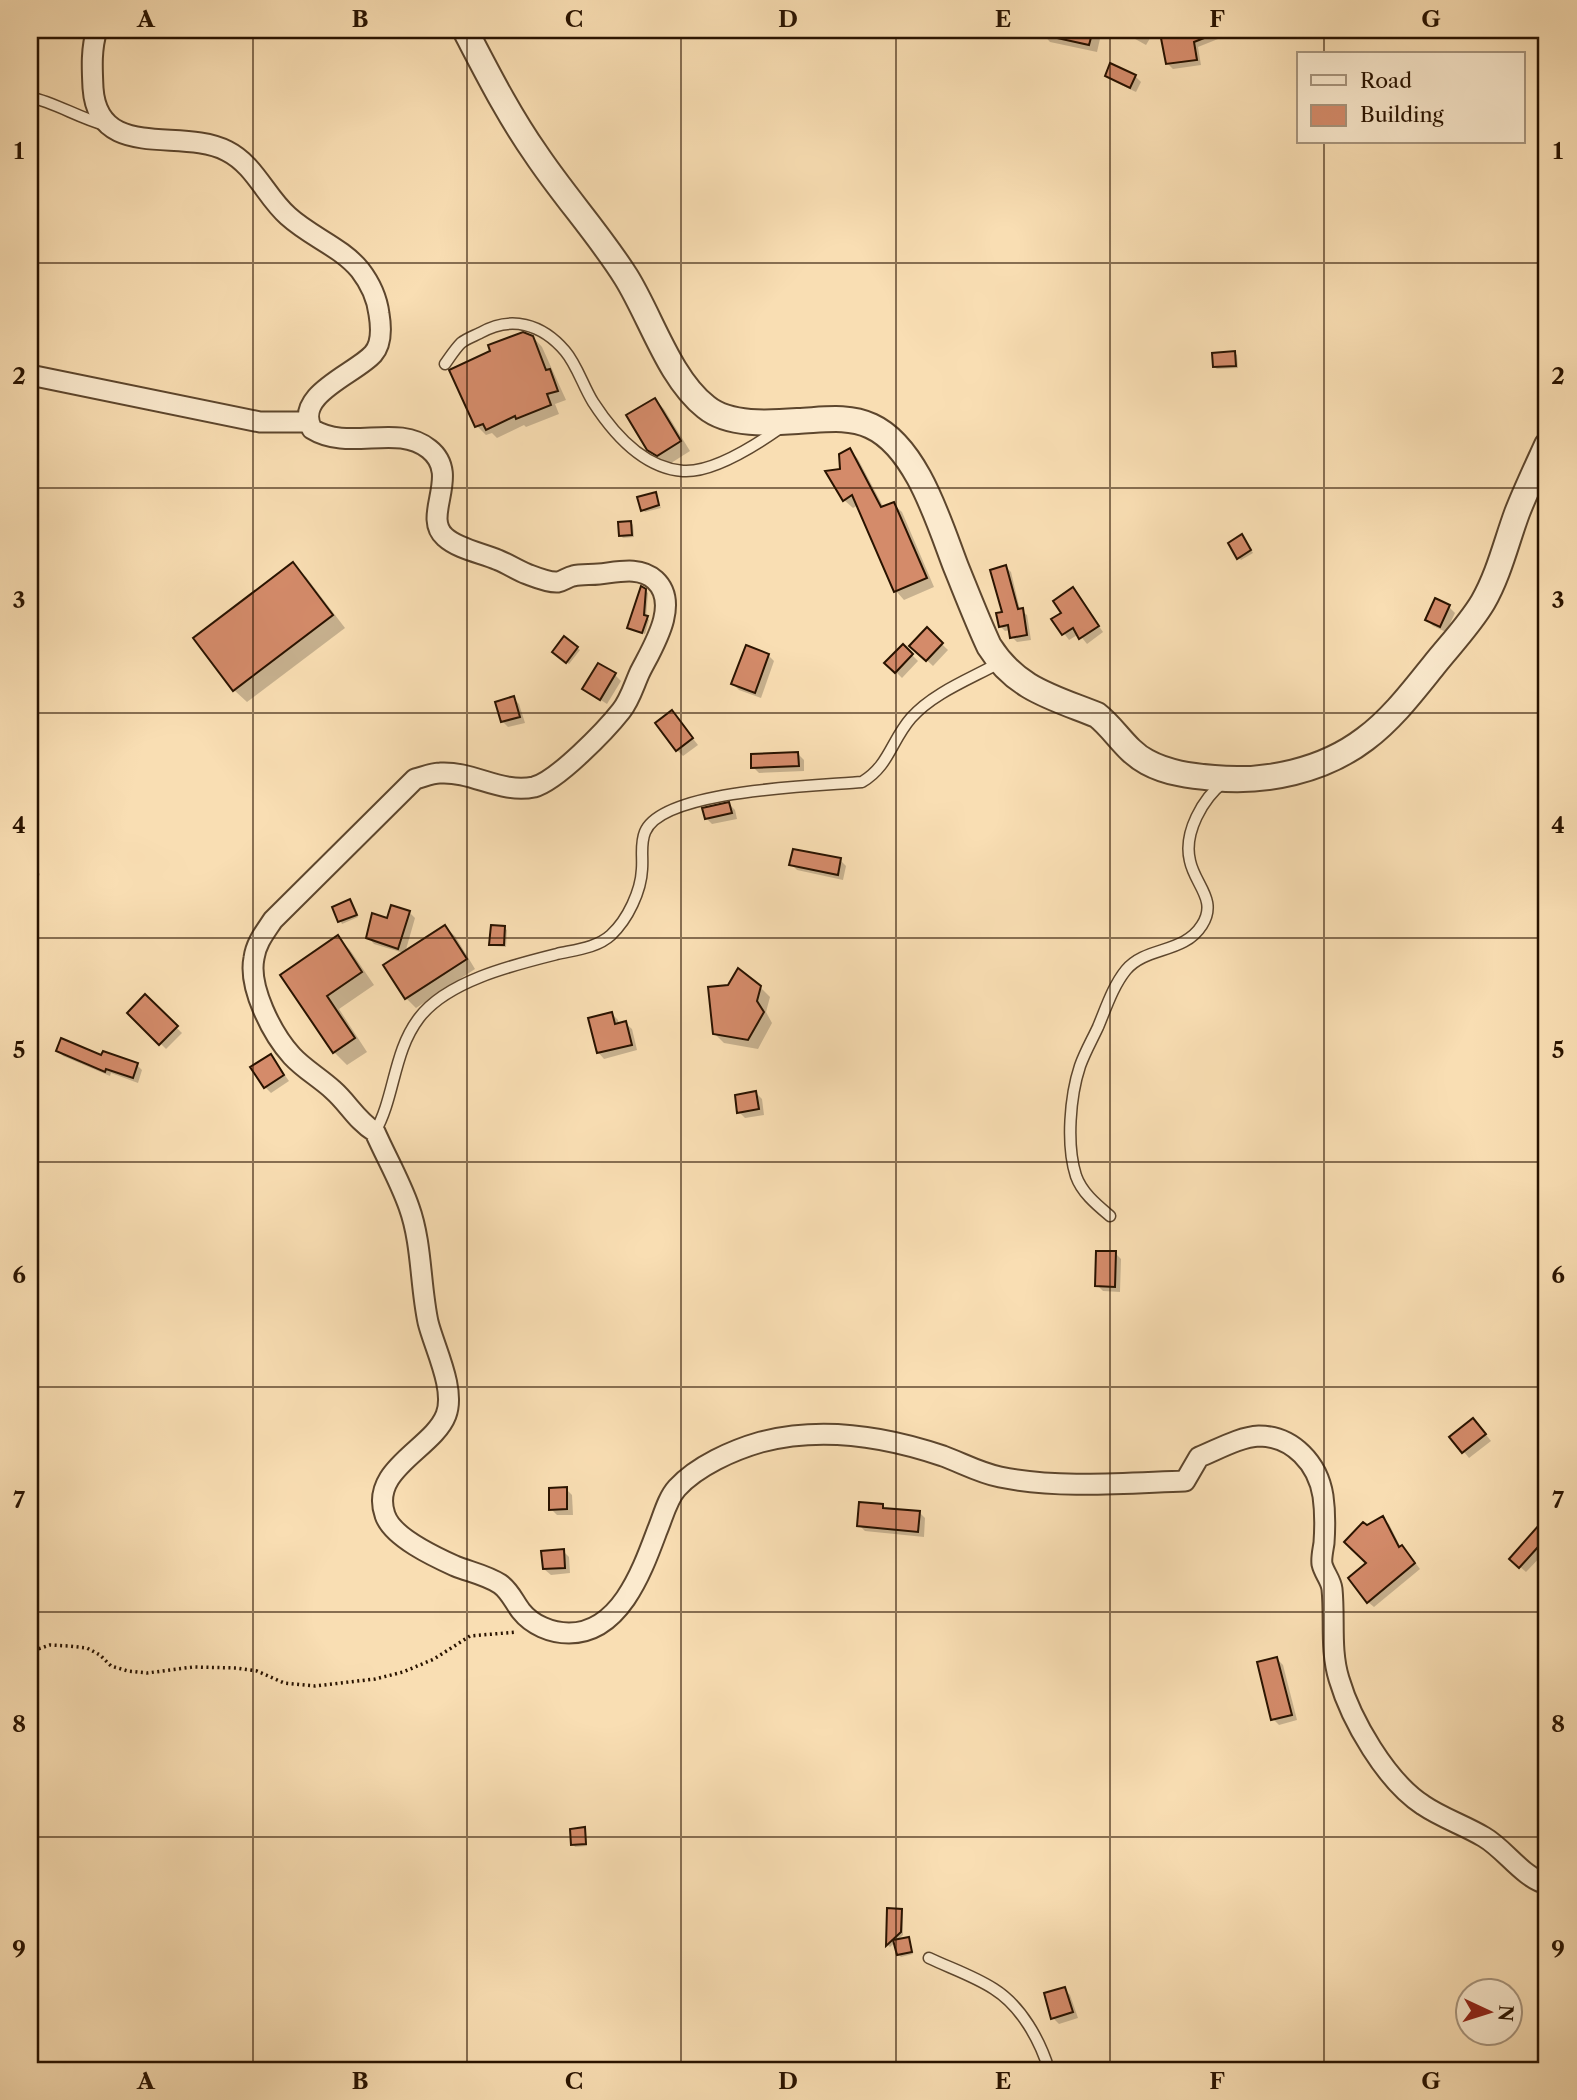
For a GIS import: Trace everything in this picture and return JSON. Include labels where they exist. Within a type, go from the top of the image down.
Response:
[{"type":"street","points":[[97,30],[92,64],[94,94],[97,112],[109,127],[124,134],[189,141],[226,150],[244,163],[286,215],[343,253],[362,272],[377,300],[382,331],[375,353],[324,390],[312,402],[307,415],[312,429],[334,438],[352,440],[414,440],[429,448],[440,461],[443,476],[436,515],[438,527],[445,537],[458,544],[527,574],[556,582],[573,576],[624,571],[647,574],[665,594],[665,612],[657,639],[623,709],[566,766],[537,786],[515,789],[463,775],[440,773],[415,779],[272,919],[258,942],[253,959],[254,979],[264,1012],[291,1055],[334,1091],[364,1125],[375,1132],[409,1208],[420,1256],[428,1321],[447,1392],[447,1413],[437,1431],[393,1473],[385,1488],[385,1517],[396,1531],[424,1550],[500,1584],[536,1625],[568,1633],[588,1631],[609,1619],[624,1600],[647,1558],[674,1490],[700,1469],[763,1442],[810,1434],[855,1434],[943,1456],[1002,1478],[1080,1484],[1185,1481],[1199,1457],[1258,1436],[1275,1439],[1295,1447],[1307,1457],[1319,1479],[1324,1518],[1322,1563],[1332,1586],[1336,1665],[1344,1692],[1360,1728],[1400,1786],[1419,1803],[1486,1838],[1530,1875],[1547,1884]]},
{"type":"street","points":[[465,30],[504,106],[537,156],[626,277],[664,352],[693,396],[708,409],[725,417],[754,422],[852,419],[889,436],[911,465],[936,517],[979,624],[999,663],[1022,683],[1097,715],[1131,751],[1164,769],[1192,776],[1227,779],[1274,777],[1322,762],[1367,738],[1394,713],[1483,602],[1501,564],[1517,512],[1547,445]]},
{"type":"street","points":[[30,374],[260,422],[308,422]]},
{"type":"lane","points":[[30,97],[53,104],[82,119],[109,127]]},
{"type":"lane","points":[[445,364],[462,342],[492,326],[518,322],[542,330],[566,352],[592,400],[619,439],[660,466],[684,471],[706,467],[737,454],[788,422]]},
{"type":"lane","points":[[375,1132],[382,1119],[402,1049],[419,1018],[439,999],[471,981],[517,965],[596,945],[611,936],[638,892],[645,831],[656,817],[678,807],[723,794],[862,782],[875,774],[887,760],[898,734],[912,716],[930,700],[999,663]]},
{"type":"lane","points":[[1110,1216],[1089,1197],[1076,1176],[1070,1117],[1080,1067],[1117,984],[1127,968],[1141,959],[1187,941],[1201,927],[1209,912],[1207,898],[1189,860],[1191,834],[1200,808],[1210,793],[1227,779]]},
{"type":"lane","points":[[929,1958],[994,1989],[1016,2009],[1043,2053],[1049,2070]]},
{"type":"path","points":[[30,1655],[35,1650],[50,1645],[69,1646],[87,1648],[100,1655],[111,1666],[128,1671],[147,1673],[194,1667],[236,1668],[257,1671],[284,1683],[315,1686],[375,1679],[403,1672],[434,1659],[470,1636],[513,1633],[536,1625]]},
{"type":"building","points":[[1049,30],[1093,30],[1089,45],[1048,36]]},
{"type":"building","points":[[1180,30],[1222,31],[1194,42],[1197,60],[1166,64],[1160,33]]},
{"type":"building","points":[[1110,63],[1136,75],[1130,88],[1105,76]]},
{"type":"building","points":[[523,332],[533,336],[546,370],[550,369],[558,391],[547,394],[551,405],[516,419],[515,416],[486,430],[483,424],[475,427],[449,370],[490,351],[488,345]]},
{"type":"building","points":[[1235,351],[1236,366],[1213,367],[1212,353]]},
{"type":"building","points":[[655,398],[681,441],[657,456],[647,450],[626,415]]},
{"type":"building","points":[[850,448],[881,507],[894,502],[927,578],[894,592],[852,495],[843,501],[825,471],[840,469],[839,454]]},
{"type":"building","points":[[656,492],[659,505],[641,511],[637,497]]},
{"type":"building","points":[[631,521],[632,535],[619,536],[618,522]]},
{"type":"building","points":[[1242,534],[1251,550],[1237,559],[1228,543]]},
{"type":"building","points":[[293,562],[333,615],[233,691],[193,638]]},
{"type":"building","points":[[1006,565],[1018,609],[1023,608],[1027,635],[1010,638],[1008,625],[999,627],[996,613],[1002,612],[990,570]]},
{"type":"building","points":[[641,586],[646,589],[644,615],[648,616],[642,633],[627,628]]},
{"type":"building","points":[[1073,587],[1099,626],[1079,639],[1073,628],[1062,635],[1051,619],[1061,613],[1053,601]]},
{"type":"building","points":[[1435,598],[1450,605],[1440,627],[1425,620]]},
{"type":"building","points":[[927,627],[943,643],[926,661],[909,646]]},
{"type":"building","points":[[564,636],[578,647],[566,663],[552,652]]},
{"type":"building","points":[[903,644],[913,654],[895,673],[884,663]]},
{"type":"building","points":[[746,645],[769,654],[755,693],[731,684]]},
{"type":"building","points":[[598,663],[616,673],[600,700],[582,689]]},
{"type":"building","points":[[514,696],[520,717],[501,722],[495,702]]},
{"type":"building","points":[[672,710],[693,738],[676,751],[655,723]]},
{"type":"building","points":[[798,752],[799,766],[751,768],[751,754]]},
{"type":"building","points":[[729,802],[732,813],[705,819],[702,808]]},
{"type":"building","points":[[793,849],[841,858],[838,875],[789,865]]},
{"type":"building","points":[[350,899],[357,915],[338,922],[332,907]]},
{"type":"building","points":[[391,905],[410,911],[398,949],[366,938],[372,913],[387,918]]},
{"type":"building","points":[[445,925],[467,959],[405,999],[383,965]]},
{"type":"building","points":[[491,925],[505,926],[504,945],[489,945]]},
{"type":"building","points":[[338,935],[362,972],[327,996],[355,1038],[333,1053],[280,975]]},
{"type":"building","points":[[738,968],[761,986],[757,1001],[764,1012],[748,1040],[713,1034],[708,987],[728,985]]},
{"type":"building","points":[[145,994],[178,1026],[159,1045],[127,1013]]},
{"type":"building","points":[[612,1012],[615,1024],[626,1021],[632,1045],[597,1053],[588,1018]]},
{"type":"building","points":[[61,1038],[101,1055],[103,1051],[138,1063],[133,1078],[106,1069],[105,1072],[56,1051]]},
{"type":"building","points":[[271,1054],[284,1075],[264,1088],[250,1067]]},
{"type":"building","points":[[756,1091],[759,1109],[737,1113],[735,1095]]},
{"type":"building","points":[[1096,1251],[1116,1251],[1115,1287],[1095,1286]]},
{"type":"building","points":[[1473,1418],[1486,1434],[1462,1453],[1449,1437]]},
{"type":"building","points":[[567,1487],[567,1509],[549,1510],[549,1488]]},
{"type":"building","points":[[859,1502],[883,1504],[883,1508],[920,1511],[918,1532],[857,1526]]},
{"type":"building","points":[[1383,1516],[1399,1547],[1402,1545],[1415,1563],[1367,1603],[1348,1578],[1366,1563],[1344,1542],[1363,1522],[1367,1525]]},
{"type":"building","points":[[1547,1516],[1547,1537],[1519,1568],[1509,1559]]},
{"type":"building","points":[[564,1549],[565,1568],[543,1569],[541,1551]]},
{"type":"building","points":[[1277,1657],[1292,1715],[1271,1720],[1257,1662]]},
{"type":"building","points":[[585,1827],[586,1844],[571,1845],[570,1829]]},
{"type":"building","points":[[887,1908],[902,1909],[901,1932],[886,1946]]},
{"type":"building","points":[[909,1937],[912,1952],[897,1955],[893,1940]]},
{"type":"building","points":[[1065,1987],[1073,2012],[1051,2019],[1044,1993]]}]
